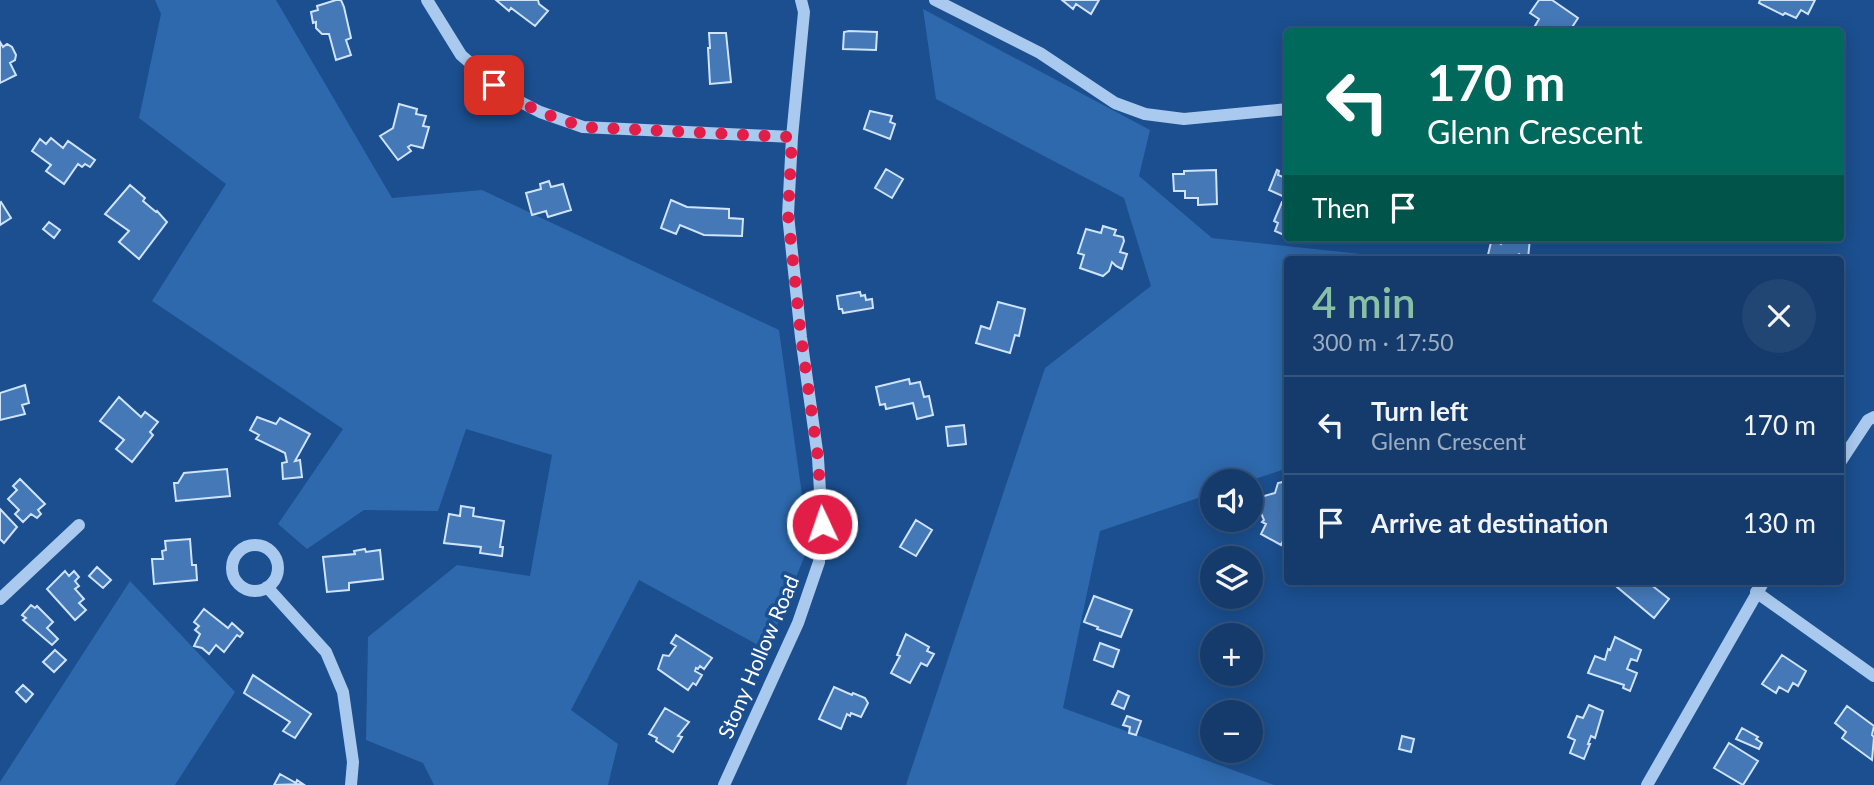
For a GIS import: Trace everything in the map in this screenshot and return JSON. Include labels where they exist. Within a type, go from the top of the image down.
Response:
[{"type":"street","points":[[427,0],[461,55],[507,95],[540,112],[583,127],[792,137]]},
{"type":"street","name":"Stony Hollow Road","points":[[724,785],[798,624],[819,562],[822,524],[818,458],[788,215],[792,137],[804,12],[801,0]]},
{"type":"street","points":[[935,0],[1040,54],[1115,103],[1145,114],[1184,119],[1284,109]]},
{"type":"street","points":[[1844,456],[1868,420],[1874,416]]},
{"type":"street","points":[[0,599],[79,525]]},
{"type":"street","points":[[267,587],[326,652],[343,692],[353,762],[351,785]]},
{"type":"street","points":[[1647,785],[1760,587],[1874,676]]},
{"type":"shaded area","points":[[155,0],[276,0],[392,198],[482,190],[779,330],[809,545],[767,650],[639,580],[571,710],[618,744],[608,785],[434,785],[423,763],[366,740],[368,637],[457,565],[530,576],[552,455],[466,429],[438,511],[364,510],[307,549],[278,524],[343,429],[152,301],[226,184],[139,118],[161,14]]},
{"type":"shaded area","points":[[923,9],[1150,130],[1139,176],[1212,238],[1379,256],[1284,256],[1284,469],[1263,476],[1263,469],[1200,469],[1200,497],[1100,531],[1063,708],[1200,758],[1200,763],[1214,763],[1274,785],[906,785],[1045,368],[1151,286],[1124,198],[936,99]]},
{"type":"shaded area","points":[[130,581],[235,692],[175,785],[0,785],[0,782]]},
{"type":"building","points":[[341,0],[344,7],[351,38],[346,40],[351,55],[336,60],[329,34],[322,34],[316,28],[311,12],[318,10],[317,6]]},
{"type":"building","points":[[496,0],[538,0],[548,11],[535,26]]},
{"type":"building","points":[[1062,0],[1099,0],[1091,14],[1076,4],[1073,9]]},
{"type":"building","points":[[1539,0],[1552,0],[1578,18],[1572,28],[1535,28],[1539,19],[1530,13]]},
{"type":"building","points":[[1760,0],[1815,0],[1808,14],[1801,10],[1796,18],[1785,13],[1783,15],[1759,3]]},
{"type":"building","points":[[844,32],[877,32],[876,50],[843,49]]},
{"type":"building","points":[[709,33],[726,33],[731,82],[710,84]]},
{"type":"building","points":[[0,42],[3,47],[7,44],[12,47],[16,55],[15,60],[10,63],[16,75],[0,83]]},
{"type":"building","points":[[399,104],[417,109],[416,114],[426,116],[423,126],[429,127],[423,148],[411,145],[408,147],[411,151],[398,160],[380,136],[393,128]]},
{"type":"building","points":[[870,111],[892,116],[890,122],[895,124],[890,139],[864,129]]},
{"type":"building","points":[[51,138],[63,148],[68,141],[95,160],[90,167],[78,164],[64,184],[46,171],[51,165],[32,151],[40,139],[46,144]]},
{"type":"building","points":[[886,169],[903,179],[892,198],[875,188]]},
{"type":"building","points":[[1216,170],[1217,204],[1198,205],[1198,198],[1185,198],[1185,191],[1174,191],[1173,174]]},
{"type":"building","points":[[1277,170],[1278,175],[1284,177],[1284,197],[1269,190]]},
{"type":"building","points":[[549,181],[551,187],[563,184],[571,210],[548,217],[546,211],[532,215],[526,193],[541,189],[540,184]]},
{"type":"building","points":[[130,185],[145,198],[143,201],[167,222],[139,259],[119,242],[129,231],[105,214]]},
{"type":"building","points":[[671,200],[687,207],[729,209],[729,218],[743,219],[742,236],[704,235],[680,225],[676,234],[661,228]]},
{"type":"building","points":[[1282,202],[1284,235],[1275,231],[1278,223],[1274,221]]},
{"type":"building","points":[[0,203],[11,218],[0,225]]},
{"type":"building","points":[[49,222],[60,230],[54,238],[43,229]]},
{"type":"building","points":[[1103,226],[1116,230],[1114,235],[1123,237],[1120,252],[1127,254],[1122,269],[1112,262],[1109,271],[1103,276],[1080,268],[1084,255],[1078,253],[1086,229],[1101,233]]},
{"type":"building","points":[[1491,242],[1530,242],[1528,256],[1488,256]]},
{"type":"building","points":[[860,292],[861,296],[865,295],[866,300],[872,299],[873,308],[843,313],[842,309],[839,309],[837,296]]},
{"type":"building","points":[[998,302],[1025,309],[1019,336],[1015,335],[1010,353],[976,343],[981,326],[990,329]]},
{"type":"building","points":[[909,379],[910,384],[920,382],[924,397],[929,396],[933,415],[917,419],[913,403],[886,409],[885,404],[880,405],[876,387]]},
{"type":"building","points":[[25,385],[29,403],[22,405],[25,414],[0,420],[0,393]]},
{"type":"building","points":[[119,397],[141,417],[145,412],[158,422],[150,432],[153,435],[132,462],[116,449],[124,440],[100,421]]},
{"type":"building","points":[[257,417],[276,424],[280,418],[310,434],[295,461],[300,460],[302,477],[283,479],[282,463],[287,462],[285,453],[256,439],[259,435],[250,430]]},
{"type":"building","points":[[964,425],[966,444],[948,446],[946,427]]},
{"type":"building","points":[[227,469],[230,496],[176,501],[174,483],[178,483],[184,473]]},
{"type":"building","points":[[20,479],[45,504],[38,510],[41,514],[37,518],[31,514],[23,522],[15,514],[19,510],[8,499],[17,490],[13,486]]},
{"type":"building","points":[[1284,482],[1284,539],[1281,545],[1261,534],[1266,524],[1263,522],[1263,498],[1275,493],[1278,483]]},
{"type":"building","points":[[461,506],[474,508],[473,516],[504,521],[500,547],[503,547],[502,556],[480,553],[481,547],[444,543],[449,514],[460,516]]},
{"type":"building","points":[[0,509],[17,527],[4,543],[0,539]]},
{"type":"building","points":[[916,520],[932,530],[916,556],[900,547]]},
{"type":"building","points":[[190,539],[192,565],[196,565],[197,580],[154,584],[152,559],[163,559],[165,541]]},
{"type":"building","points":[[365,549],[366,552],[380,550],[383,579],[349,583],[349,590],[327,592],[323,557],[355,554],[354,551]]},
{"type":"building","points":[[97,567],[111,580],[103,588],[89,576]]},
{"type":"building","points":[[65,571],[69,576],[74,571],[79,577],[75,581],[79,586],[75,589],[84,599],[79,603],[86,610],[75,620],[47,589]]},
{"type":"building","points":[[1651,585],[1669,599],[1654,618],[1617,587]]},
{"type":"building","points":[[1094,596],[1132,610],[1121,637],[1084,622]]},
{"type":"building","points":[[31,605],[35,608],[37,606],[53,622],[47,628],[58,639],[52,645],[23,620],[26,618],[22,615]]},
{"type":"building","points":[[204,609],[228,628],[232,623],[243,633],[240,637],[237,635],[224,652],[216,645],[209,654],[194,646],[200,634],[195,630],[199,626],[194,622]]},
{"type":"building","points":[[906,634],[929,647],[927,651],[934,654],[927,666],[921,663],[910,683],[891,673],[900,656],[897,655]]},
{"type":"building","points":[[676,635],[712,658],[704,669],[700,666],[696,668],[695,671],[702,675],[696,685],[693,683],[688,690],[658,669],[663,655],[669,656],[676,646],[671,643]]},
{"type":"building","points":[[1615,637],[1641,650],[1637,661],[1631,659],[1627,669],[1637,673],[1630,691],[1623,688],[1624,685],[1588,673],[1595,656],[1605,660]]},
{"type":"building","points":[[1100,643],[1119,650],[1113,667],[1094,660]]},
{"type":"building","points":[[55,650],[66,660],[54,672],[43,662]]},
{"type":"building","points":[[1782,655],[1806,671],[1798,686],[1793,683],[1788,692],[1779,687],[1776,693],[1762,684]]},
{"type":"building","points":[[253,675],[311,714],[295,738],[283,731],[290,722],[244,693]]},
{"type":"building","points":[[23,685],[33,694],[26,702],[16,692]]},
{"type":"building","points":[[834,687],[865,698],[868,703],[861,717],[847,714],[841,729],[819,719]]},
{"type":"building","points":[[1118,691],[1129,696],[1124,709],[1112,704]]},
{"type":"building","points":[[1589,705],[1603,711],[1595,738],[1591,736],[1584,759],[1570,753],[1575,740],[1568,737],[1577,716],[1583,718]]},
{"type":"building","points":[[1847,706],[1874,726],[1872,760],[1842,738],[1846,732],[1835,723]]},
{"type":"building","points":[[665,708],[689,722],[678,736],[682,737],[673,752],[649,734]]},
{"type":"building","points":[[1127,716],[1141,721],[1136,735],[1129,733],[1130,727],[1123,725]]},
{"type":"building","points":[[1742,728],[1758,737],[1756,739],[1762,743],[1759,749],[1736,739]]},
{"type":"building","points":[[1402,736],[1414,739],[1411,752],[1399,749]]},
{"type":"building","points":[[1729,743],[1758,761],[1743,785],[1714,768]]},
{"type":"building","points":[[280,774],[296,783],[297,780],[303,784],[274,785]]},
{"type":"route","points":[[494,85],[540,112],[583,127],[792,137],[788,215],[818,458],[822,524]]}]
